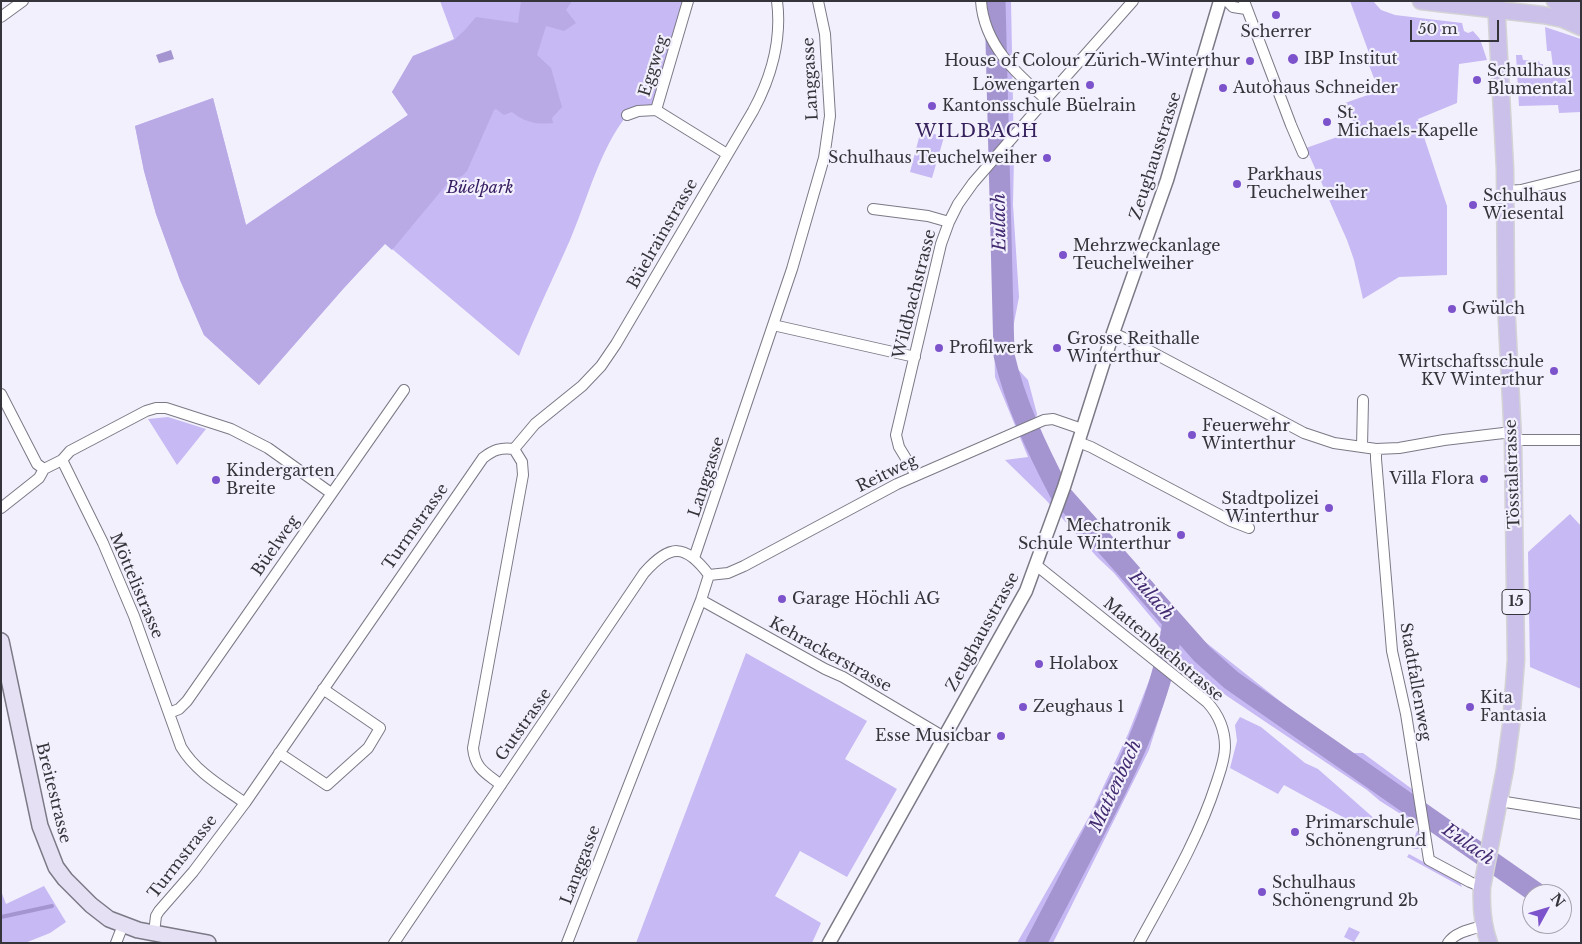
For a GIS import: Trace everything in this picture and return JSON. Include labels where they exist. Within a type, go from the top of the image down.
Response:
[{"type":"main road","points":[[1421,1],[1496,5],[1563,19],[1580,18]]},
{"type":"main road","points":[[1554,1],[1580,18]]},
{"type":"main road","name":"Tösstalstrasse","points":[[1489,943],[1483,926],[1482,887],[1506,769],[1516,660],[1512,436],[1506,302],[1505,191],[1496,5]]},
{"type":"main road","name":"Breitestrasse","points":[[1,641],[40,826],[56,867],[65,879],[100,913],[123,925],[208,943]]},
{"type":"street","points":[[1,17],[23,1]]},
{"type":"street","name":"Eggweg","points":[[628,115],[638,110],[656,110],[688,1]]},
{"type":"street","name":"Büelrainstrasse","points":[[514,449],[535,424],[582,386],[616,344],[760,98],[775,53],[778,29],[777,1]]},
{"type":"street","name":"Langgasse","points":[[694,558],[792,269],[824,158],[830,116],[824,34],[818,1]]},
{"type":"street","points":[[981,1],[986,30],[995,46],[1007,62],[1030,86],[1046,99]]},
{"type":"street","name":"Wildbachstrasse","points":[[916,475],[899,447],[896,435],[941,244],[949,222],[958,204],[973,183],[1133,1]]},
{"type":"street","name":"Zeughausstrasse","points":[[828,943],[1026,592],[1064,487],[1114,333],[1167,180],[1220,1]]},
{"type":"street","points":[[1227,1],[1233,7],[1256,1]]},
{"type":"street","points":[[1245,5],[1303,153]]},
{"type":"street","points":[[656,110],[727,154]]},
{"type":"street","points":[[1505,191],[1521,190],[1581,175]]},
{"type":"street","points":[[873,208],[928,216],[949,222]]},
{"type":"street","points":[[773,325],[915,357]]},
{"type":"street","points":[[1114,333],[1304,433],[1334,444],[1376,449],[1398,448],[1452,438],[1512,436],[1581,440]]},
{"type":"street","name":"Büelweg","points":[[169,713],[179,709],[187,701],[404,390]]},
{"type":"street","points":[[1,394],[37,464],[44,469]]},
{"type":"street","points":[[1362,447],[1363,400]]},
{"type":"street","points":[[1,508],[39,478],[44,469],[62,460],[70,451],[146,411],[156,408],[166,408],[231,429],[268,448],[331,493]]},
{"type":"street","name":"Reitweg","points":[[709,575],[728,573],[744,566],[897,484],[1035,424],[1053,419],[1082,429]]},
{"type":"street","points":[[1078,442],[1091,446],[1231,521],[1249,528]]},
{"type":"street","name":"Turmstrasse","points":[[154,932],[156,916],[159,911],[193,872],[244,803],[483,458],[492,451],[503,447],[514,449]]},
{"type":"street","points":[[501,785],[480,769],[474,759],[473,748],[523,475],[522,462],[514,449]]},
{"type":"street","name":"Stadtfallenweg","points":[[1376,449],[1392,651],[1406,714],[1429,860],[1482,887]]},
{"type":"street","name":"Möttelistrasse","points":[[62,460],[103,542],[134,616],[181,747],[188,759],[202,773],[244,803]]},
{"type":"street","name":"Gutstrasse","points":[[394,943],[644,573],[656,560],[666,553],[680,551],[694,558]]},
{"type":"street","points":[[694,558],[709,575]]},
{"type":"street","name":"Mattenbachstrasse","points":[[1036,565],[1207,702],[1217,715],[1224,731],[1225,748],[1222,764],[1210,801],[1195,837],[1139,943]]},
{"type":"street","name":"Langgasse","points":[[567,943],[701,600],[709,575]]},
{"type":"street","name":"Kehrackerstrasse","points":[[701,600],[825,669],[843,677],[944,736]]},
{"type":"street","points":[[279,752],[327,785],[368,748],[380,728],[323,689]]},
{"type":"street","points":[[1499,801],[1581,814]]},
{"type":"street","points":[[116,943],[123,925]]},
{"type":"street","points":[[1448,943],[1451,938],[1483,926]]},
{"type":"green space","name":"Büelpark","points":[[440,1],[688,1],[656,110],[627,115],[617,129],[601,159],[570,240],[519,356],[385,243],[259,385],[204,335],[180,280],[156,214],[144,171],[135,126],[213,98],[246,225],[408,115],[392,92],[413,56],[454,39]]},
{"type":"green space","points":[[986,1],[1011,1],[1013,205],[1019,297],[1009,349],[1013,364],[1028,380],[1037,414],[1035,424],[1064,487],[1194,633],[1304,720],[1352,753],[1363,753],[1412,789],[1418,825],[1227,696],[1180,660],[1175,663],[1157,648],[1161,629],[1114,573],[1097,557],[1045,499],[1005,460],[1028,457],[995,377]]},
{"type":"green space","points":[[1350,1],[1373,1],[1381,10],[1395,15],[1462,23],[1464,31],[1468,33],[1473,31],[1480,39],[1487,60],[1459,64],[1457,103],[1418,119],[1447,206],[1447,275],[1399,277],[1363,299],[1354,260],[1347,240],[1306,148],[1357,130],[1345,103],[1379,91],[1365,55],[1369,53]]},
{"type":"green space","points":[[1545,27],[1581,39],[1581,112],[1559,113],[1558,105],[1519,106],[1516,55],[1522,55],[1523,60],[1539,61],[1540,64],[1543,64],[1543,69],[1553,67],[1551,51],[1547,51]]},
{"type":"green space","points":[[921,130],[944,137],[932,178],[910,172]]},
{"type":"green space","points":[[168,417],[206,429],[177,465],[148,419]]},
{"type":"green space","points":[[1570,514],[1581,526],[1581,689],[1530,667],[1528,552]]},
{"type":"green space","points":[[746,653],[867,721],[845,759],[897,789],[847,877],[800,851],[775,896],[821,923],[812,943],[636,943]]},
{"type":"green space","points":[[1154,668],[1171,681],[1149,750],[1053,943],[1017,943],[1090,815],[1128,734]]},
{"type":"green space","points":[[1240,717],[1261,727],[1305,763],[1318,769],[1376,820],[1373,825],[1357,816],[1352,822],[1284,785],[1278,794],[1230,768],[1237,741],[1235,725]]},
{"type":"green space","points":[[1420,830],[1422,846],[1418,849],[1412,848],[1417,840],[1414,838],[1417,831]]},
{"type":"green space","points":[[1409,854],[1460,882],[1462,887],[1407,857]]},
{"type":"green space","points":[[44,886],[66,922],[50,933],[25,943],[1,943],[1,891],[6,904]]},
{"type":"green space","points":[[1349,927],[1360,932],[1354,942],[1344,937]]},
{"type":"shaded area","points":[[521,1],[572,1],[566,10],[576,23],[564,31],[546,26],[537,55],[551,68],[562,107],[552,118],[553,123],[531,122],[512,112],[504,115],[496,109],[494,110],[467,171],[462,176],[451,179],[392,250],[385,244],[259,385],[204,335],[180,280],[156,214],[144,171],[135,126],[213,98],[246,225],[408,115],[392,92],[413,56],[454,40],[476,17],[518,23]]},
{"type":"shaded area","points":[[171,50],[174,59],[159,63],[156,55]]},
{"type":"waterway","name":"Eulach","points":[[995,1],[1004,355],[1014,391],[1028,426],[1060,493],[1202,654],[1231,680],[1524,884]]},
{"type":"waterway","name":"Mattenbach","points":[[1036,943],[1131,758],[1153,704],[1168,649],[1173,621]]},
{"type":"waterway","points":[[1,917],[52,906]]},
{"type":"place","name":"Scherrer","points":[[1276,15]]},
{"type":"place","name":"IBP Institut","points":[[1293,59]]},
{"type":"place","name":"House of Colour Zürich-Winterthur","points":[[1250,61]]},
{"type":"place","name":"Schulhaus Blumental","points":[[1477,80]]},
{"type":"place","name":"Löwengarten","points":[[1090,85]]},
{"type":"place","name":"Autohaus Schneider","points":[[1223,88]]},
{"type":"place","name":"Kantonsschule Büelrain","points":[[932,106]]},
{"type":"place","name":"St. Michaels-Kapelle","points":[[1327,122]]},
{"type":"place","name":"Schulhaus Teuchelweiher","points":[[1047,158]]},
{"type":"place","name":"Parkhaus Teuchelweiher","points":[[1237,184]]},
{"type":"place","name":"Schulhaus Wiesental","points":[[1473,205]]},
{"type":"place","name":"Mehrzweckanlage Teuchelweiher","points":[[1063,255]]},
{"type":"place","name":"Gwülch","points":[[1452,309]]},
{"type":"place","name":"Profilwerk","points":[[939,348]]},
{"type":"place","name":"Grosse Reithalle Winterthur","points":[[1057,348]]},
{"type":"place","name":"Wirtschaftsschule KV Winterthur","points":[[1554,371]]},
{"type":"place","name":"Feuerwehr Winterthur","points":[[1192,435]]},
{"type":"place","name":"Villa Flora","points":[[1484,479]]},
{"type":"place","name":"Kindergarten Breite","points":[[216,480]]},
{"type":"place","name":"Stadtpolizei Winterthur","points":[[1329,508]]},
{"type":"place","name":"Mechatronik Schule Winterthur","points":[[1181,535]]},
{"type":"place","name":"Garage Höchli AG","points":[[782,599]]},
{"type":"place","name":"Holabox","points":[[1039,664]]},
{"type":"place","name":"Zeughaus 1","points":[[1023,707]]},
{"type":"place","name":"Kita Fantasia","points":[[1470,707]]},
{"type":"place","name":"Esse Musicbar","points":[[1001,736]]},
{"type":"place","name":"Primarschule Schönengrund","points":[[1295,832]]},
{"type":"place","name":"Schulhaus Schönengrund 2b","points":[[1262,892]]},
{"type":"district","name":"WILDBACH","points":[[977,132]]}]
